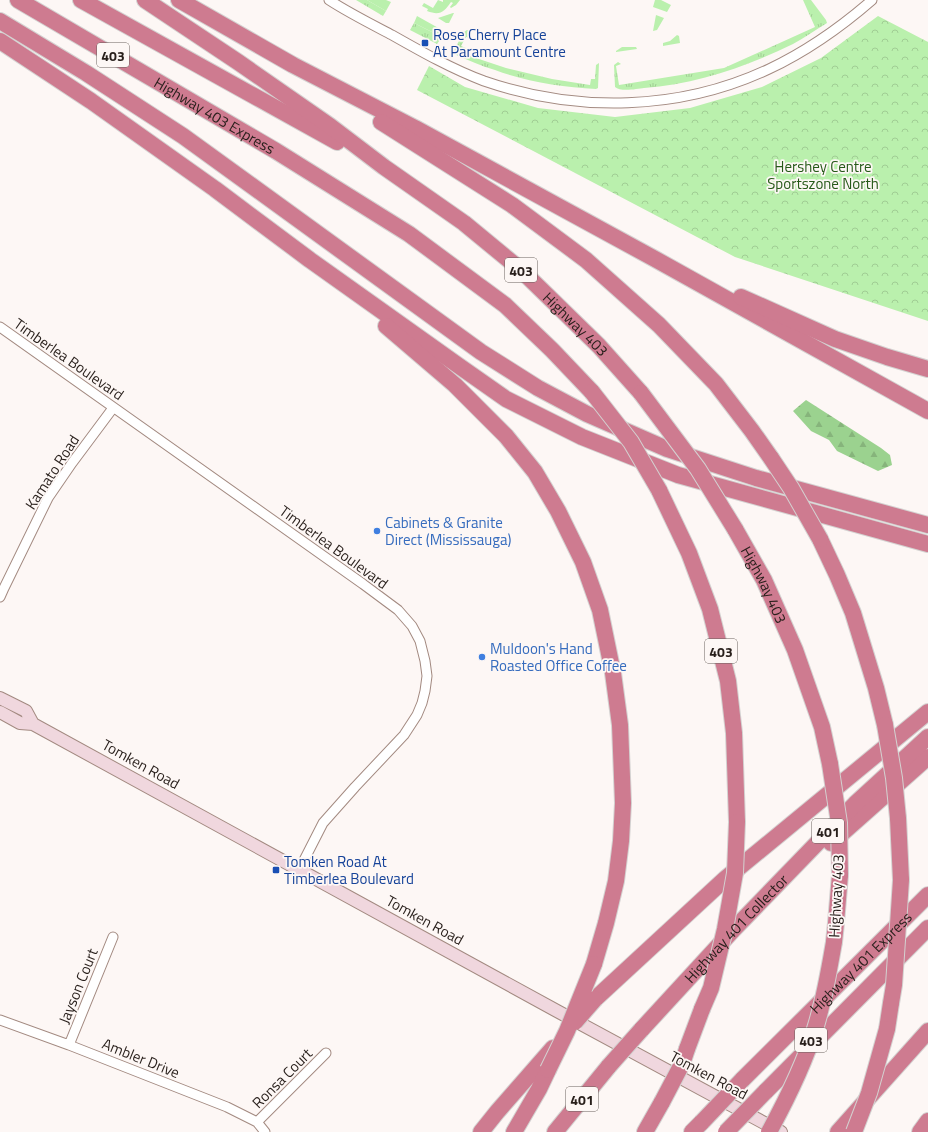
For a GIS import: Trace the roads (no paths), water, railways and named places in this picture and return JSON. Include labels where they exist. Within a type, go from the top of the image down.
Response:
[{"type":"highway","name":"Highway 403 Express","points":[[18,0],[276,151],[409,234],[505,305],[552,350],[592,392],[631,442],[659,490],[689,553],[710,609],[728,681],[734,733],[737,822],[735,873],[725,929],[711,988],[682,1064],[645,1132]]},
{"type":"highway","name":"403","points":[[82,0],[253,96],[384,167]]},
{"type":"highway","points":[[145,0],[330,126],[384,167]]},
{"type":"highway","points":[[179,0],[293,64],[655,259],[928,412]]},
{"type":"highway","points":[[0,21],[86,73],[183,136],[481,352],[538,388],[587,414],[667,449],[756,478],[928,525]]},
{"type":"highway","points":[[0,41],[90,101],[209,185],[310,260],[506,399],[582,437],[678,475],[928,544]]},
{"type":"highway","points":[[293,64],[346,102],[397,131],[512,205],[586,260],[659,325],[716,384],[752,431],[791,488],[820,539],[853,613],[876,688],[885,725],[894,778],[898,818],[900,880],[894,977],[887,1028],[869,1093],[844,1132]]},
{"type":"highway","name":"Highway 403","points":[[384,167],[464,223],[522,270],[599,346],[641,393],[698,469],[735,529],[764,580],[795,650],[822,727],[830,764],[839,823],[840,875],[834,942],[826,986],[815,1028],[799,1071],[769,1132]]},
{"type":"highway","points":[[655,259],[835,339],[928,369]]},
{"type":"highway","points":[[310,260],[455,385],[506,436],[535,472],[558,511],[583,562],[600,610],[613,673],[620,725],[623,803],[621,841],[616,881],[594,964],[567,1031],[539,1090],[514,1132]]},
{"type":"highway","points":[[481,1132],[595,999],[725,879],[928,712]]},
{"type":"highway","name":"Highway 401 Collector","points":[[555,1132],[609,1066],[733,930],[855,804],[928,737]]},
{"type":"highway","points":[[733,930],[928,757]]},
{"type":"highway","name":"Highway 401 Express","points":[[697,1127],[742,1080],[928,896]]},
{"type":"highway","name":"Highway 401 Express","points":[[726,1132],[928,928]]},
{"type":"highway","points":[[844,1132],[928,1031]]},
{"type":"highway","points":[[920,1132],[928,1121]]},
{"type":"main road","name":"Tomken Road","points":[[0,698],[26,711],[34,724]]},
{"type":"main road","name":"Tomken Road","points":[[0,712],[20,723],[34,724],[781,1132]]},
{"type":"street","points":[[329,0],[443,63],[484,80],[535,95],[608,104],[657,101],[681,97],[718,88],[768,69],[807,48],[854,16],[872,0]]},
{"type":"street","name":"Timberlea Boulevard","points":[[0,327],[357,580],[398,610],[412,626],[420,641],[427,676],[423,697],[417,715],[404,735],[323,823],[299,870]]},
{"type":"street","name":"Kamato Road","points":[[0,597],[48,498],[113,408]]},
{"type":"street","name":"Jayson Court","points":[[69,1045],[113,937]]},
{"type":"street","name":"Ambler Drive","points":[[0,1020],[69,1045],[227,1107],[257,1122],[265,1132]]},
{"type":"street","name":"Ronsa Court","points":[[257,1122],[326,1053]]},
{"type":"place","name":"Rose Cherry Place At Paramount Centre","points":[[425,43]]},
{"type":"place","name":"Cabinets & Granite Direct (Mississauga)","points":[[377,531]]},
{"type":"place","name":"Muldoon's Hand Roasted Office Coffee","points":[[482,657]]},
{"type":"place","name":"Tomken Road At Timberlea Boulevard","points":[[276,870]]},
{"type":"park label","name":"Hershey Centre Sportszone North","points":[[823,174]]}]
